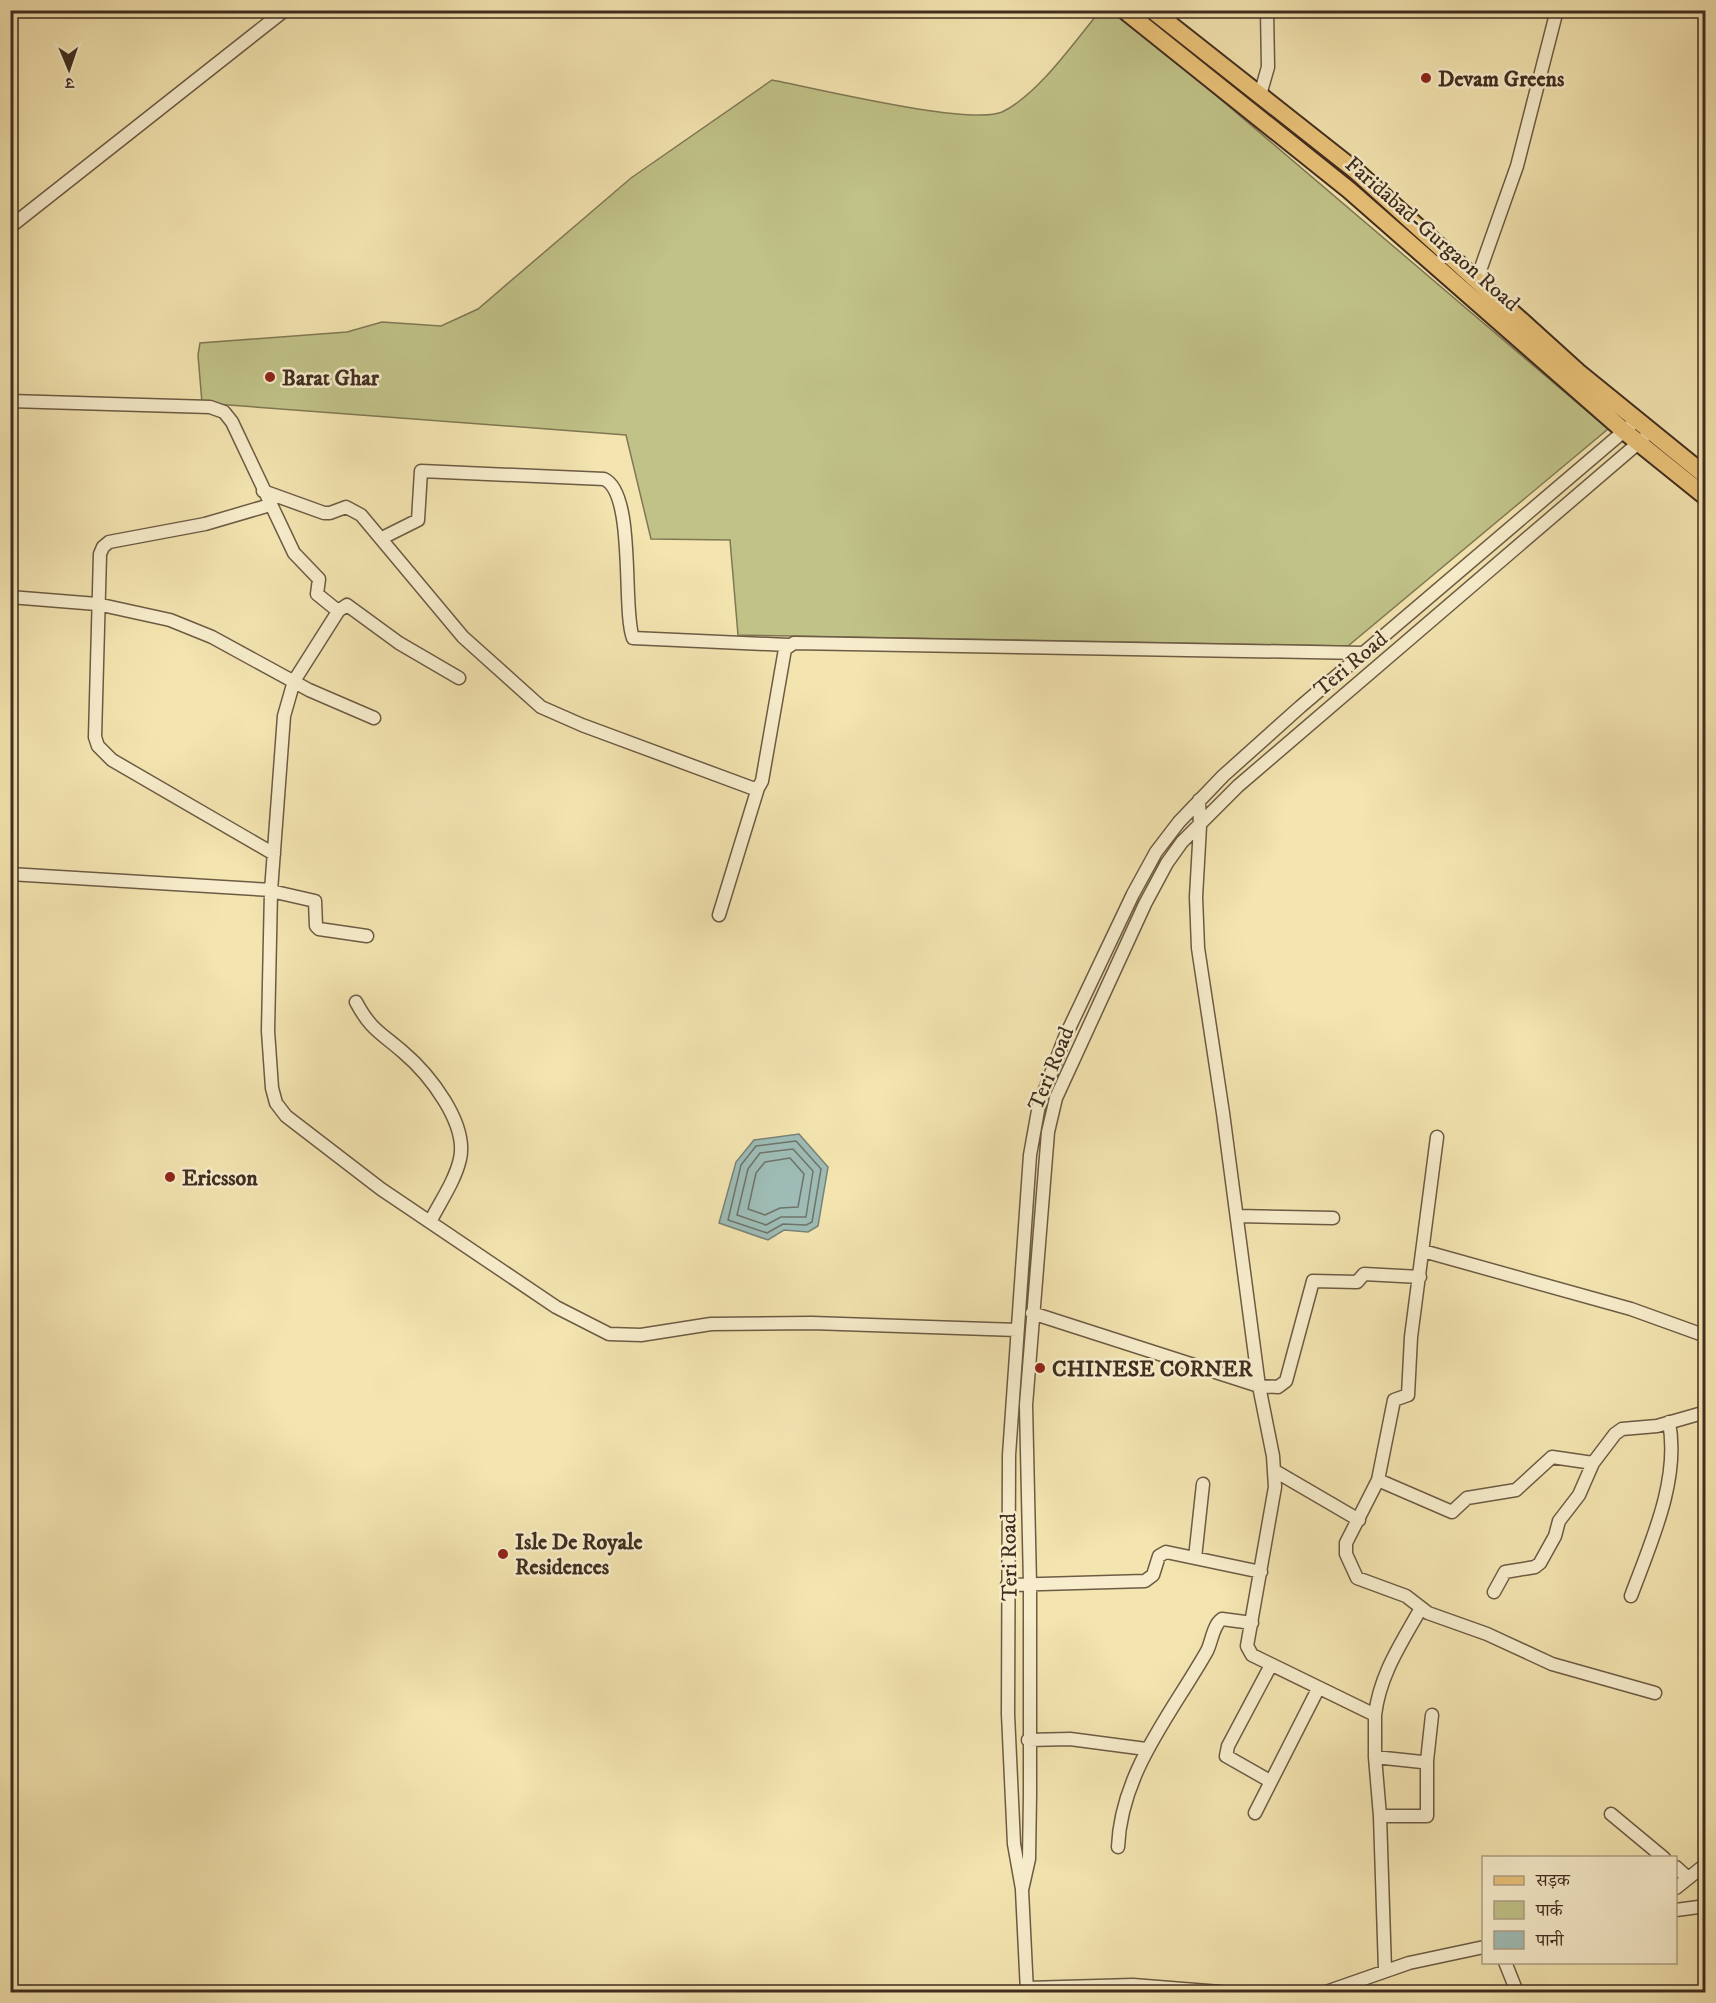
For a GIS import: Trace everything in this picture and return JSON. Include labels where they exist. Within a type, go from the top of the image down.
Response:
[{"type":"main road","name":"Faridabad-Gurgaon Road","points":[[1124,10],[1340,183],[1645,438],[1706,497]]},
{"type":"main road","name":"Faridabad-Gurgaon Road","points":[[1152,10],[1356,171],[1578,372],[1630,426]]},
{"type":"main road","name":"Faridabad-Gurgaon Road","points":[[1645,438],[1706,476]]},
{"type":"street","points":[[10,227],[285,10]]},
{"type":"street","points":[[1260,95],[1268,67],[1267,10]]},
{"type":"street","points":[[1477,279],[1517,166],[1557,10]]},
{"type":"street","points":[[10,401],[210,407],[224,412],[232,422],[297,558],[319,579],[317,594],[339,610]]},
{"type":"street","points":[[1022,1890],[1014,1844],[1007,1585],[1010,1411],[1034,1131],[1050,1073],[1147,867],[1167,837],[1199,800],[1363,653],[1630,426]]},
{"type":"street","name":"Teri Road","points":[[1027,1990],[1022,1890],[1029,1859],[1030,1584],[1026,1405],[1048,1132],[1056,1098],[1145,904],[1167,863],[1182,842],[1238,786],[1645,438]]},
{"type":"street","points":[[382,538],[418,520],[421,471],[604,479],[610,484],[624,529],[633,638],[788,645],[1179,648],[1363,653]]},
{"type":"street","points":[[264,491],[324,513],[350,507],[382,538],[463,637],[541,706],[582,725],[752,788],[758,788]]},
{"type":"street","points":[[270,505],[184,529],[109,542],[103,547],[100,554],[97,604],[95,737],[98,746],[121,766],[274,854]]},
{"type":"street","points":[[10,597],[97,604],[153,615],[192,628],[294,681],[375,718]]},
{"type":"street","points":[[459,678],[399,643],[347,605],[339,610],[294,681],[284,716],[272,891],[268,1031],[270,1072],[276,1103],[301,1129],[381,1189],[556,1307],[609,1334],[641,1335],[711,1324],[812,1323],[1017,1330]]},
{"type":"street","points":[[719,915],[758,788],[762,782],[788,645]]},
{"type":"street","points":[[1199,800],[1200,826],[1196,897],[1198,939],[1259,1386],[1275,1471],[1248,1651],[1318,1689],[1375,1715]]},
{"type":"street","points":[[10,874],[272,891],[315,901],[316,926],[319,929],[367,936]]},
{"type":"street","points":[[356,1002],[374,1030],[401,1050],[426,1074],[443,1100],[458,1130],[460,1160],[430,1222]]},
{"type":"street","points":[[1437,1137],[1411,1337],[1408,1395],[1394,1400],[1378,1480],[1345,1549],[1355,1575],[1406,1596],[1421,1608],[1467,1629],[1487,1634],[1552,1664],[1655,1693]]},
{"type":"street","points":[[1237,1216],[1333,1218]]},
{"type":"street","points":[[1423,1251],[1631,1309],[1706,1336]]},
{"type":"street","points":[[1032,1313],[1259,1386],[1278,1387],[1286,1381],[1313,1281],[1357,1282],[1364,1274],[1420,1277]]},
{"type":"street","points":[[1020,1281],[1035,1282]]},
{"type":"street","points":[[1494,1592],[1505,1572],[1535,1567],[1540,1563],[1555,1536],[1559,1521],[1579,1495],[1593,1463],[1622,1429],[1649,1428],[1706,1412]]},
{"type":"street","points":[[1631,1596],[1653,1535],[1667,1485],[1673,1450],[1669,1422]]},
{"type":"street","points":[[1378,1480],[1452,1512],[1467,1498],[1516,1490],[1552,1457],[1593,1463]]},
{"type":"street","points":[[1275,1471],[1359,1520]]},
{"type":"street","points":[[1195,1558],[1203,1484]]},
{"type":"street","points":[[1007,1585],[1145,1581],[1153,1575],[1161,1553],[1261,1572]]},
{"type":"street","points":[[1385,1970],[1375,1715],[1377,1696],[1387,1667],[1421,1608]]},
{"type":"street","points":[[1118,1847],[1121,1821],[1146,1749],[1206,1653],[1219,1620],[1252,1623]]},
{"type":"street","points":[[1270,1782],[1226,1756],[1228,1746],[1271,1665]]},
{"type":"street","points":[[1255,1813],[1318,1689]]},
{"type":"street","points":[[1380,1816],[1427,1815],[1427,1761],[1432,1715]]},
{"type":"street","points":[[1028,1740],[1070,1739],[1146,1749]]},
{"type":"street","points":[[1375,1757],[1422,1762]]},
{"type":"street","points":[[1611,1814],[1663,1856]]},
{"type":"street","points":[[1677,1887],[1706,1864]]},
{"type":"street","points":[[1677,1868],[1688,1878]]},
{"type":"street","points":[[1677,1910],[1706,1906]]},
{"type":"street","points":[[1326,1992],[1385,1970],[1482,1947]]},
{"type":"street","points":[[1506,1964],[1517,1992]]},
{"type":"street","points":[[1027,1990],[1133,1985],[1221,1992]]},
{"type":"green space","points":[[1100,11],[1117,11],[1608,429],[1348,646],[738,635],[730,540],[651,539],[626,435],[202,403],[198,355],[200,343],[347,332],[382,322],[441,326],[478,309],[631,178],[772,80],[926,110],[985,115],[1002,112],[1016,104],[1042,80]]},
{"type":"water","points":[[799,1134],[828,1167],[818,1226],[808,1232],[784,1230],[768,1240],[719,1223],[736,1162],[754,1140]]},
{"type":"place","name":"Devam Greens","points":[[1426,78]]},
{"type":"place","name":"Barat Ghar","points":[[270,377]]},
{"type":"place","name":"Ericsson","points":[[170,1177]]},
{"type":"place","name":"CHINESE CORNER","points":[[1040,1368]]},
{"type":"place","name":"Isle De Royale Residences","points":[[503,1554]]}]
